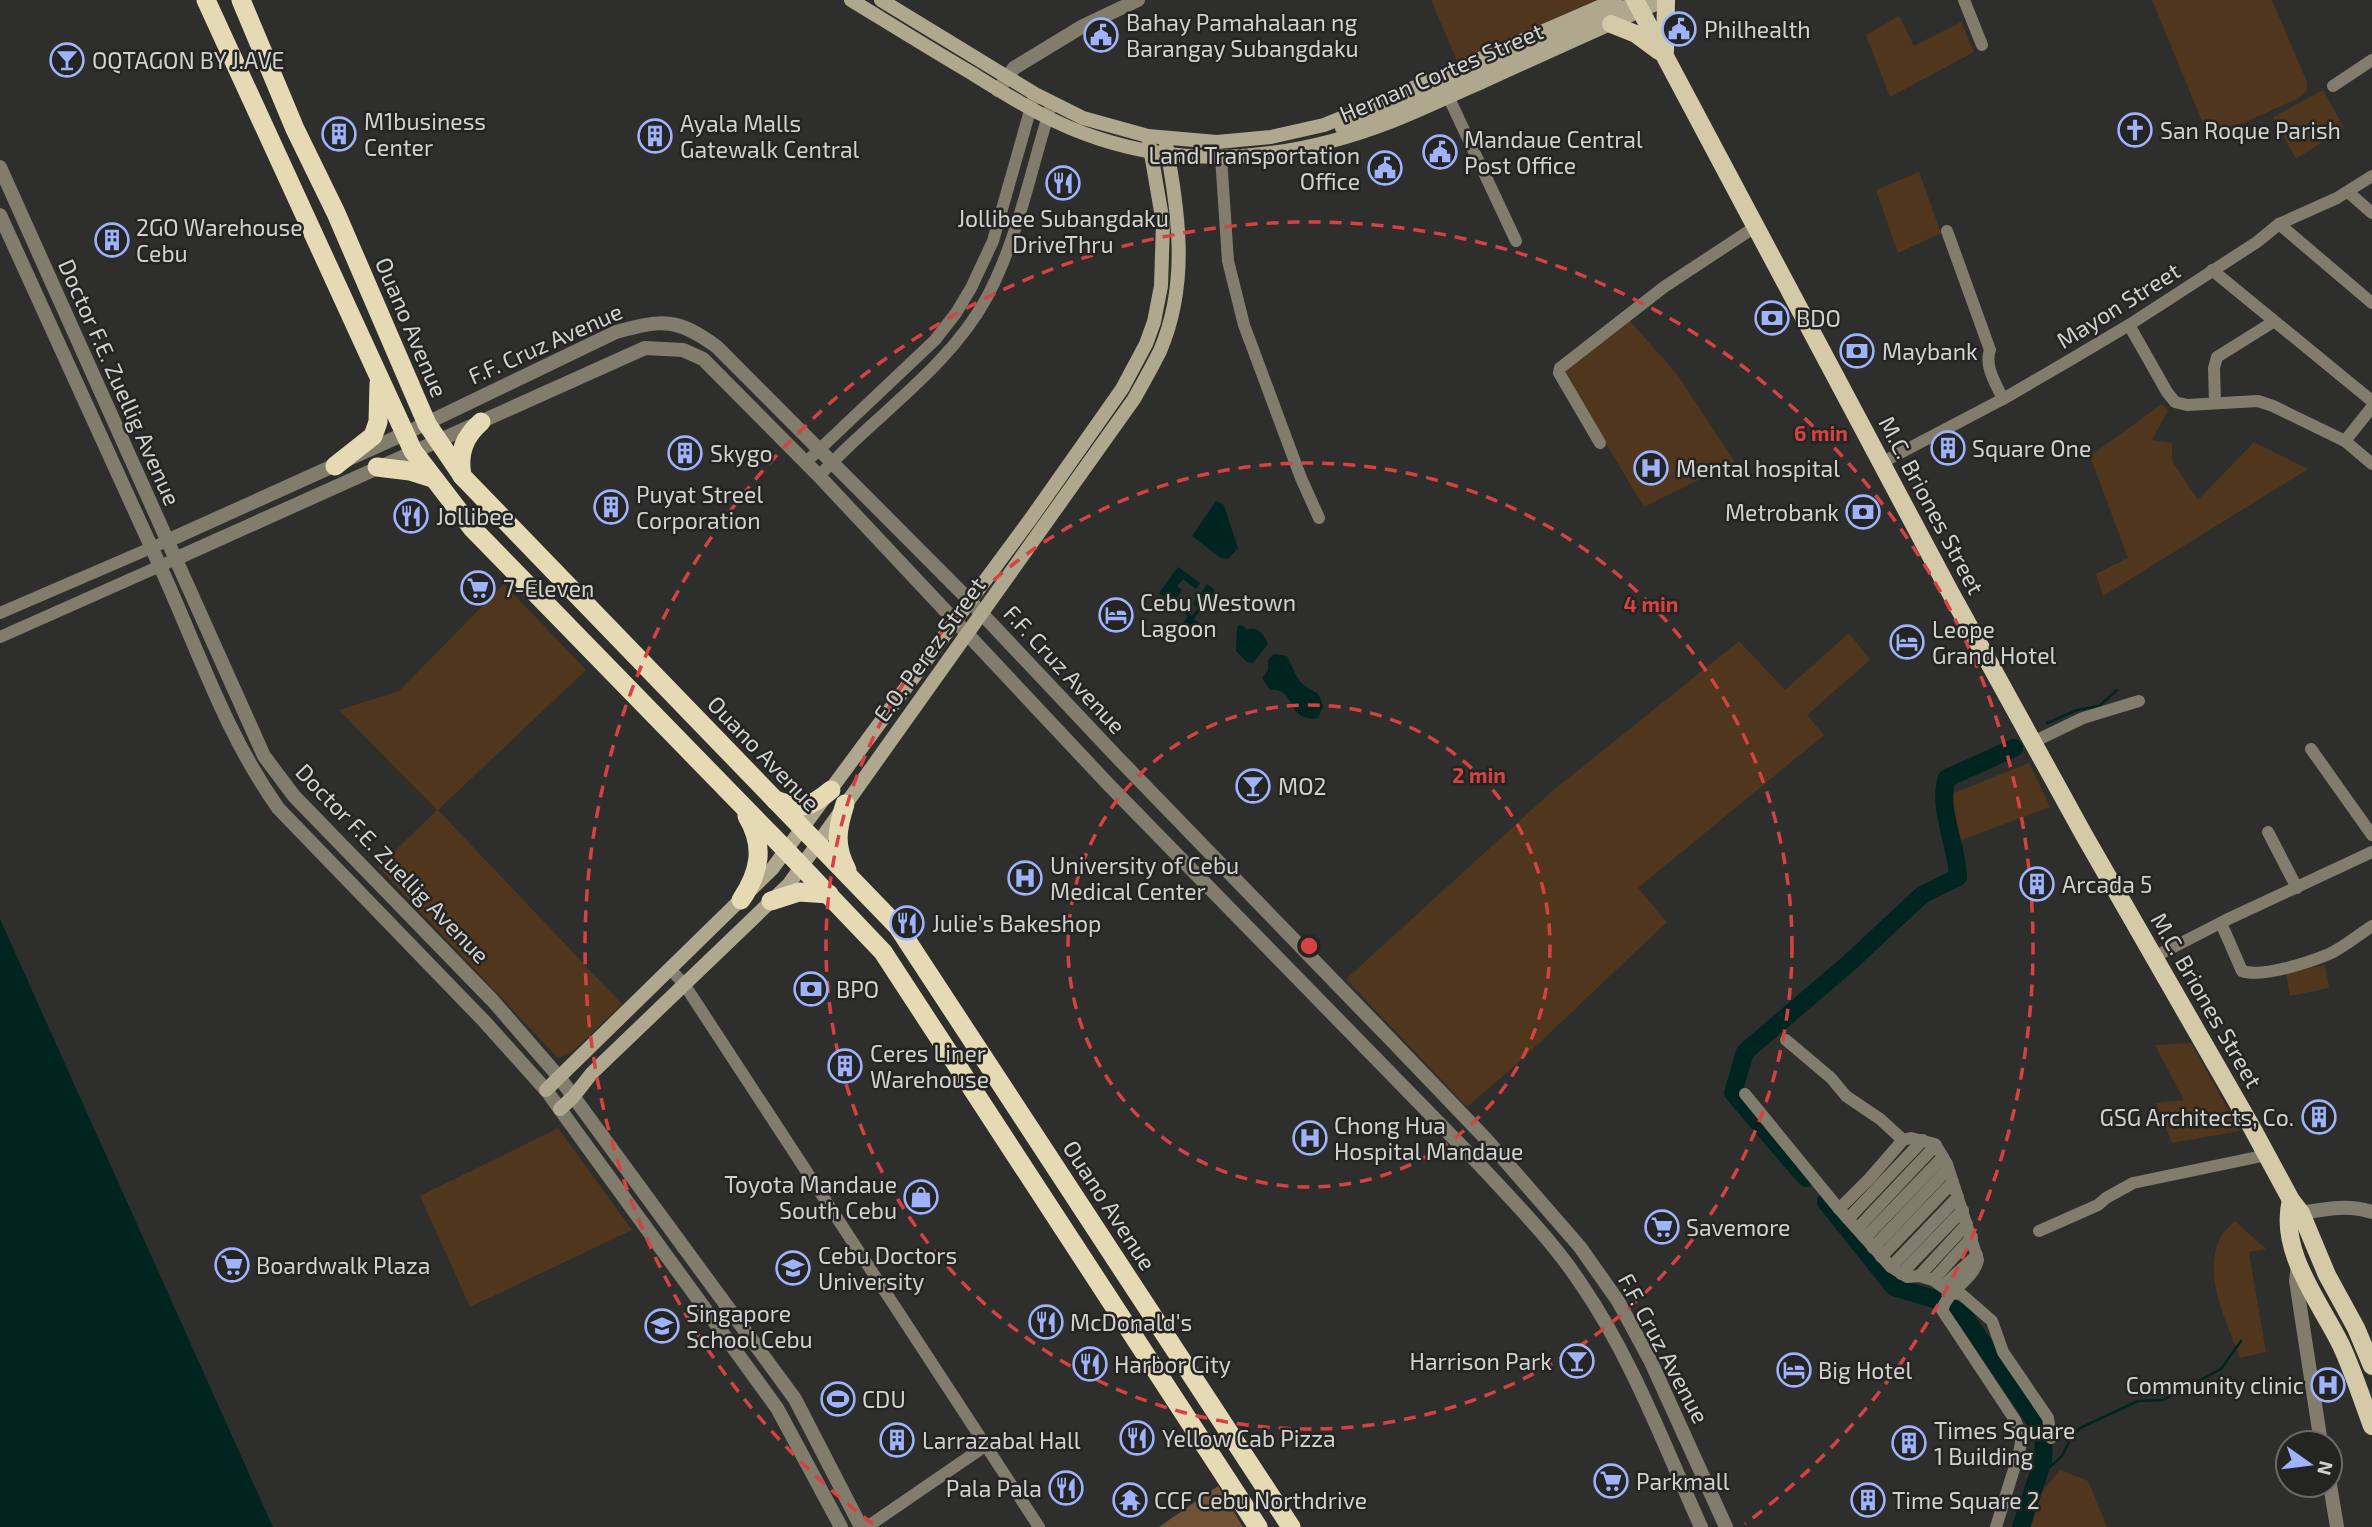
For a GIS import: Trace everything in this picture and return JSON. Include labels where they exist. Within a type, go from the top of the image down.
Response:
[{"type":"highway","points":[[206,0],[409,443],[432,478],[472,527],[883,952],[1258,1527]]},
{"type":"highway","name":"Ouano Avenue","points":[[241,0],[295,128],[336,213],[432,432],[463,477],[898,927],[1291,1527]]},
{"type":"highway","points":[[335,466],[373,436],[378,422],[379,379]]},
{"type":"highway","points":[[463,477],[461,452],[472,431],[481,422]]},
{"type":"highway","points":[[377,467],[410,471],[432,478]]},
{"type":"highway","points":[[774,799],[792,806],[804,807],[813,804],[831,790]]},
{"type":"highway","points":[[737,800],[752,825],[759,849],[755,875],[741,900]]},
{"type":"highway","points":[[845,804],[836,835],[837,846],[842,861],[858,885]]},
{"type":"highway","points":[[771,901],[799,892],[829,894]]},
{"type":"highway","points":[[1021,1162],[1041,1146]]},
{"type":"main road","name":"Hernan Cortes Street","points":[[851,0],[1047,118],[1099,139],[1151,152],[1221,157],[1263,155],[1310,146],[1390,122],[1611,24],[1639,4]]},
{"type":"main road","name":"Hernan Cortes Street","points":[[881,0],[1035,94],[1083,118],[1148,136],[1166,138],[1241,141],[1306,130],[1340,129]]},
{"type":"main road","name":"Hernan Cortes Street","points":[[1306,130],[1381,102],[1615,0]]},
{"type":"main road","name":"Hernan Cortes Street","points":[[1310,146],[1340,129],[1639,4],[1666,0]]},
{"type":"main road","points":[[1665,55],[1666,0]]},
{"type":"main road","name":"M.C. Briones Street","points":[[1639,4],[1881,464],[2033,741],[2296,1207],[2372,1366]]},
{"type":"main road","points":[[1611,24],[1636,34],[1665,55]]},
{"type":"main road","name":"E.O. Perez Street","points":[[546,1090],[772,869],[1032,517],[1136,367],[1154,322],[1161,286],[1163,223],[1148,136]]},
{"type":"main road","name":"E.O. Perez Street","points":[[559,1109],[573,1097],[592,1073],[789,884],[1134,399],[1160,351],[1169,325],[1177,286],[1179,219],[1166,138]]},
{"type":"main road","points":[[1100,422],[1112,431]]},
{"type":"main road","name":"M.C. Briones Street","points":[[2296,1207],[2287,1217],[2298,1263],[2310,1292],[2340,1343],[2372,1426]]},
{"type":"street","points":[[998,90],[1014,68],[1083,26],[1138,0]]},
{"type":"street","points":[[1964,0],[1982,46]]},
{"type":"street","points":[[2333,86],[2372,60]]},
{"type":"street","points":[[805,463],[935,340],[956,313],[986,260],[993,241],[1035,94]]},
{"type":"street","points":[[1448,96],[1516,241]]},
{"type":"street","points":[[819,476],[947,353],[987,298],[1009,248],[1052,103]]},
{"type":"street","points":[[1221,157],[1228,261],[1244,325],[1286,441],[1319,518]]},
{"type":"street","name":"Doctor F.E. Zuellig Avenue","points":[[0,167],[264,756],[294,796],[493,1001],[559,1077],[795,1399],[861,1527]]},
{"type":"street","name":"Mayon Street","points":[[1881,464],[2003,399],[2129,325],[2257,242],[2279,224],[2348,191],[2372,176]]},
{"type":"street","points":[[2348,191],[2372,213]]},
{"type":"street","name":"Doctor F.E. Zuellig Avenue","points":[[0,215],[245,758],[278,808],[478,1014],[546,1090],[777,1408],[841,1527]]},
{"type":"street","points":[[2279,224],[2372,303]]},
{"type":"street","points":[[1600,443],[1559,373],[1560,368],[1664,287],[1755,227]]},
{"type":"street","points":[[1947,231],[1990,350],[1987,357],[1989,367],[2003,399]]},
{"type":"street","points":[[2212,270],[2372,401]]},
{"type":"street","points":[[2216,403],[2214,368],[2217,357],[2273,322]]},
{"type":"street","name":"F.F. Cruz Avenue","points":[[0,613],[335,466],[409,443],[616,332],[647,323],[671,323],[695,331],[717,347],[969,600],[1477,1130],[1580,1247],[1618,1301],[1651,1362],[1726,1527]]},
{"type":"street","points":[[2129,325],[2166,392],[2175,402],[2187,405],[2258,401],[2345,441],[2372,464]]},
{"type":"street","name":"F.F. Cruz Avenue","points":[[432,432],[481,422],[645,348],[683,350],[703,359],[819,476],[967,636],[1477,1163],[1560,1257],[1580,1282],[1631,1371],[1701,1527]]},
{"type":"street","points":[[2345,441],[2372,407]]},
{"type":"street","name":"F.F. Cruz Avenue","points":[[0,637],[377,467],[409,443]]},
{"type":"street","points":[[2033,741],[2083,718],[2139,701]]},
{"type":"street","points":[[2311,749],[2372,835]]},
{"type":"street","points":[[2268,832],[2297,888]]},
{"type":"street","points":[[2154,957],[2372,852]]},
{"type":"street","points":[[2221,923],[2242,971],[2257,974],[2330,953],[2372,926]]},
{"type":"street","points":[[671,970],[684,984],[1039,1527]]},
{"type":"street","points":[[1786,1040],[1831,1078],[1846,1096],[1880,1119],[1902,1140],[1923,1140],[1939,1151],[1963,1210],[1977,1255],[1976,1268],[1943,1293]]},
{"type":"street","points":[[1745,1094],[1860,1233],[1896,1270],[1907,1277],[1919,1276],[1943,1293],[1961,1294],[1992,1321],[2003,1352],[2048,1418],[2051,1438]]},
{"type":"street","points":[[1896,1270],[1902,1140]]},
{"type":"street","points":[[1860,1233],[1899,1202],[1923,1140]]},
{"type":"street","points":[[1860,1233],[1899,1202],[1939,1151]]},
{"type":"street","points":[[2039,1231],[2098,1205],[2133,1182],[2267,1155]]},
{"type":"street","points":[[1860,1233],[1899,1202],[1950,1176]]},
{"type":"street","points":[[1899,1202],[1958,1197]]},
{"type":"street","points":[[2296,1207],[2364,1209],[2372,1212]]},
{"type":"street","points":[[1896,1270],[1963,1210]]},
{"type":"street","points":[[1919,1276],[1966,1224]]},
{"type":"street","points":[[1972,1237],[1943,1293],[1944,1315],[2015,1420],[2022,1437],[1996,1527]]},
{"type":"street","points":[[2298,1263],[2296,1281],[2320,1429]]},
{"type":"street","points":[[867,1527],[985,1446]]},
{"type":"street","points":[[2332,1499],[2337,1527]]},
{"type":"shaded area","points":[[1431,0],[1596,0],[1458,63]]},
{"type":"shaded area","points":[[2152,0],[2272,0],[2307,82],[2307,91],[2299,98],[2221,133],[2212,133],[2204,126]]},
{"type":"shaded area","points":[[1899,16],[1914,46],[1961,22],[1974,52],[1890,97],[1866,35]]},
{"type":"shaded area","points":[[2323,90],[2344,128],[2296,159],[2273,117]]},
{"type":"shaded area","points":[[1919,172],[1941,233],[1898,253],[1876,190]]},
{"type":"shaded area","points":[[1629,320],[1676,373],[1735,462],[1644,507],[1566,377],[1566,367]]},
{"type":"shaded area","points":[[2162,404],[2168,410],[2152,440],[2172,443],[2172,461],[2198,500],[2254,442],[2308,469],[2103,596],[2096,574],[2128,558],[2090,456]]},
{"type":"shaded area","points":[[504,584],[586,670],[438,810],[622,1004],[572,1052],[558,1058],[378,867],[437,810],[339,710],[399,691]]},
{"type":"shaded area","points":[[1849,633],[1870,660],[1807,715],[1824,735],[1638,888],[1667,922],[1518,1063],[1467,1107],[1346,979],[1550,793],[1739,641],[1785,690]]},
{"type":"shaded area","points":[[2029,763],[2050,807],[1956,842],[1949,795]]},
{"type":"shaded area","points":[[2325,965],[2329,988],[2290,996],[2286,973]]},
{"type":"shaded area","points":[[2191,1043],[2240,1131],[2172,1143],[2156,1103],[2184,1100],[2155,1045]]},
{"type":"shaded area","points":[[558,1128],[632,1230],[470,1307],[420,1196]]},
{"type":"shaded area","points":[[2235,1221],[2266,1249],[2249,1252],[2266,1352],[2240,1358],[2218,1299],[2214,1268],[2220,1238]]},
{"type":"shaded area","points":[[2060,1470],[2088,1481],[2107,1527],[2030,1527],[2041,1493]]},
{"type":"shaded area","points":[[1218,1486],[1243,1527],[1159,1527]]},
{"type":"water","points":[[1216,501],[1224,505],[1238,548],[1228,559],[1221,558],[1192,536]]},
{"type":"water","points":[[1178,567],[1200,583],[1196,589],[1183,579],[1177,586],[1182,590],[1177,598],[1193,609],[1190,614],[1192,616],[1198,608],[1193,604],[1207,584],[1215,590],[1194,619],[1201,624],[1195,633],[1183,623],[1188,616],[1159,593]]},
{"type":"water","points":[[1240,625],[1246,630],[1260,631],[1268,644],[1253,663],[1247,662],[1236,651],[1237,627]]},
{"type":"water","points":[[1274,654],[1287,656],[1300,680],[1318,695],[1323,706],[1318,718],[1301,716],[1284,694],[1270,690],[1262,678],[1268,670],[1268,660]]},
{"type":"water","points":[[0,919],[273,1527],[0,1527]]},
{"type":"waterway","points":[[2047,723],[2077,710],[2099,706],[2117,690]]},
{"type":"waterway","points":[[1806,1178],[1733,1093],[1745,1052],[1848,964],[1922,895],[1958,877],[1944,801],[1947,778],[2014,748]]},
{"type":"waterway","points":[[1826,1202],[1894,1287],[1938,1300],[1963,1314],[2044,1434],[2043,1460],[2021,1527]]},
{"type":"waterway","points":[[2039,1477],[2062,1456],[2072,1436],[2080,1428],[2138,1401],[2163,1400],[2221,1369],[2241,1341]]},
{"type":"place","name":"Philhealth","points":[[1679,29]]},
{"type":"place","name":"Bahay Pamahalaan ng Barangay Subangdaku","points":[[1101,35]]},
{"type":"place","name":"OQTAGON BY J.AVE","points":[[67,60]]},
{"type":"place","name":"San Roque Parish","points":[[2135,130]]},
{"type":"place","name":"M1business Center","points":[[339,134]]},
{"type":"place","name":"Ayala Malls Gatewalk Central","points":[[655,136]]},
{"type":"place","name":"Mandaue Central Post Office","points":[[1440,152]]},
{"type":"place","name":"Land Transportation Office","points":[[1385,168]]},
{"type":"place","name":"Jollibee Subangdaku DriveThru","points":[[1063,183]]},
{"type":"place","name":"2GO Warehouse Cebu","points":[[112,240]]},
{"type":"place","name":"BDO","points":[[1772,318]]},
{"type":"place","name":"Maybank","points":[[1857,351]]},
{"type":"place","name":"Square One","points":[[1948,448]]},
{"type":"place","name":"Skygo","points":[[685,453]]},
{"type":"place","name":"Mental hospital","points":[[1651,468]]},
{"type":"place","name":"Puyat Streel Corporation","points":[[611,507]]},
{"type":"place","name":"Metrobank","points":[[1863,512]]},
{"type":"place","name":"Jollibee","points":[[411,516]]},
{"type":"place","name":"7-Eleven","points":[[478,588]]},
{"type":"place","name":"Cebu Westown Lagoon","points":[[1116,615]]},
{"type":"place","name":"Leope Grand Hotel","points":[[1907,642]]},
{"type":"place","name":"MO2","points":[[1253,786]]},
{"type":"place","name":"University of Cebu Medical Center","points":[[1025,878]]},
{"type":"place","name":"Arcada 5","points":[[2037,884]]},
{"type":"place","name":"Julie's Bakeshop","points":[[907,923]]},
{"type":"place","name":"BPO","points":[[811,989]]},
{"type":"place","name":"Ceres Liner Warehouse","points":[[845,1066]]},
{"type":"place","name":"GSG Architects, Co.","points":[[2319,1117]]},
{"type":"place","name":"Chong Hua Hospital Mandaue","points":[[1310,1138]]},
{"type":"place","name":"Toyota Mandaue South Cebu","points":[[921,1197]]},
{"type":"place","name":"Savemore","points":[[1662,1227]]},
{"type":"place","name":"Boardwalk Plaza","points":[[232,1265]]},
{"type":"place","name":"Cebu Doctors University","points":[[793,1268]]},
{"type":"place","name":"McDonald's","points":[[1046,1322]]},
{"type":"place","name":"Singapore School Cebu","points":[[662,1326]]},
{"type":"place","name":"Harrison Park","points":[[1577,1361]]},
{"type":"place","name":"Harbor City","points":[[1090,1364]]},
{"type":"place","name":"Big Hotel","points":[[1794,1370]]},
{"type":"place","name":"Community clinic","points":[[2328,1385]]},
{"type":"place","name":"CDU","points":[[838,1399]]},
{"type":"place","name":"Yellow Cab Pizza","points":[[1137,1438]]},
{"type":"place","name":"Larrazabal Hall","points":[[897,1440]]},
{"type":"place","name":"Times Square 1 Building","points":[[1909,1443]]},
{"type":"place","name":"Parkmall","points":[[1611,1481]]},
{"type":"place","name":"Pala Pala","points":[[1066,1488]]},
{"type":"place","name":"CCF Cebu Northdrive","points":[[1130,1500]]},
{"type":"place","name":"Time Square 2","points":[[1868,1500]]}]
